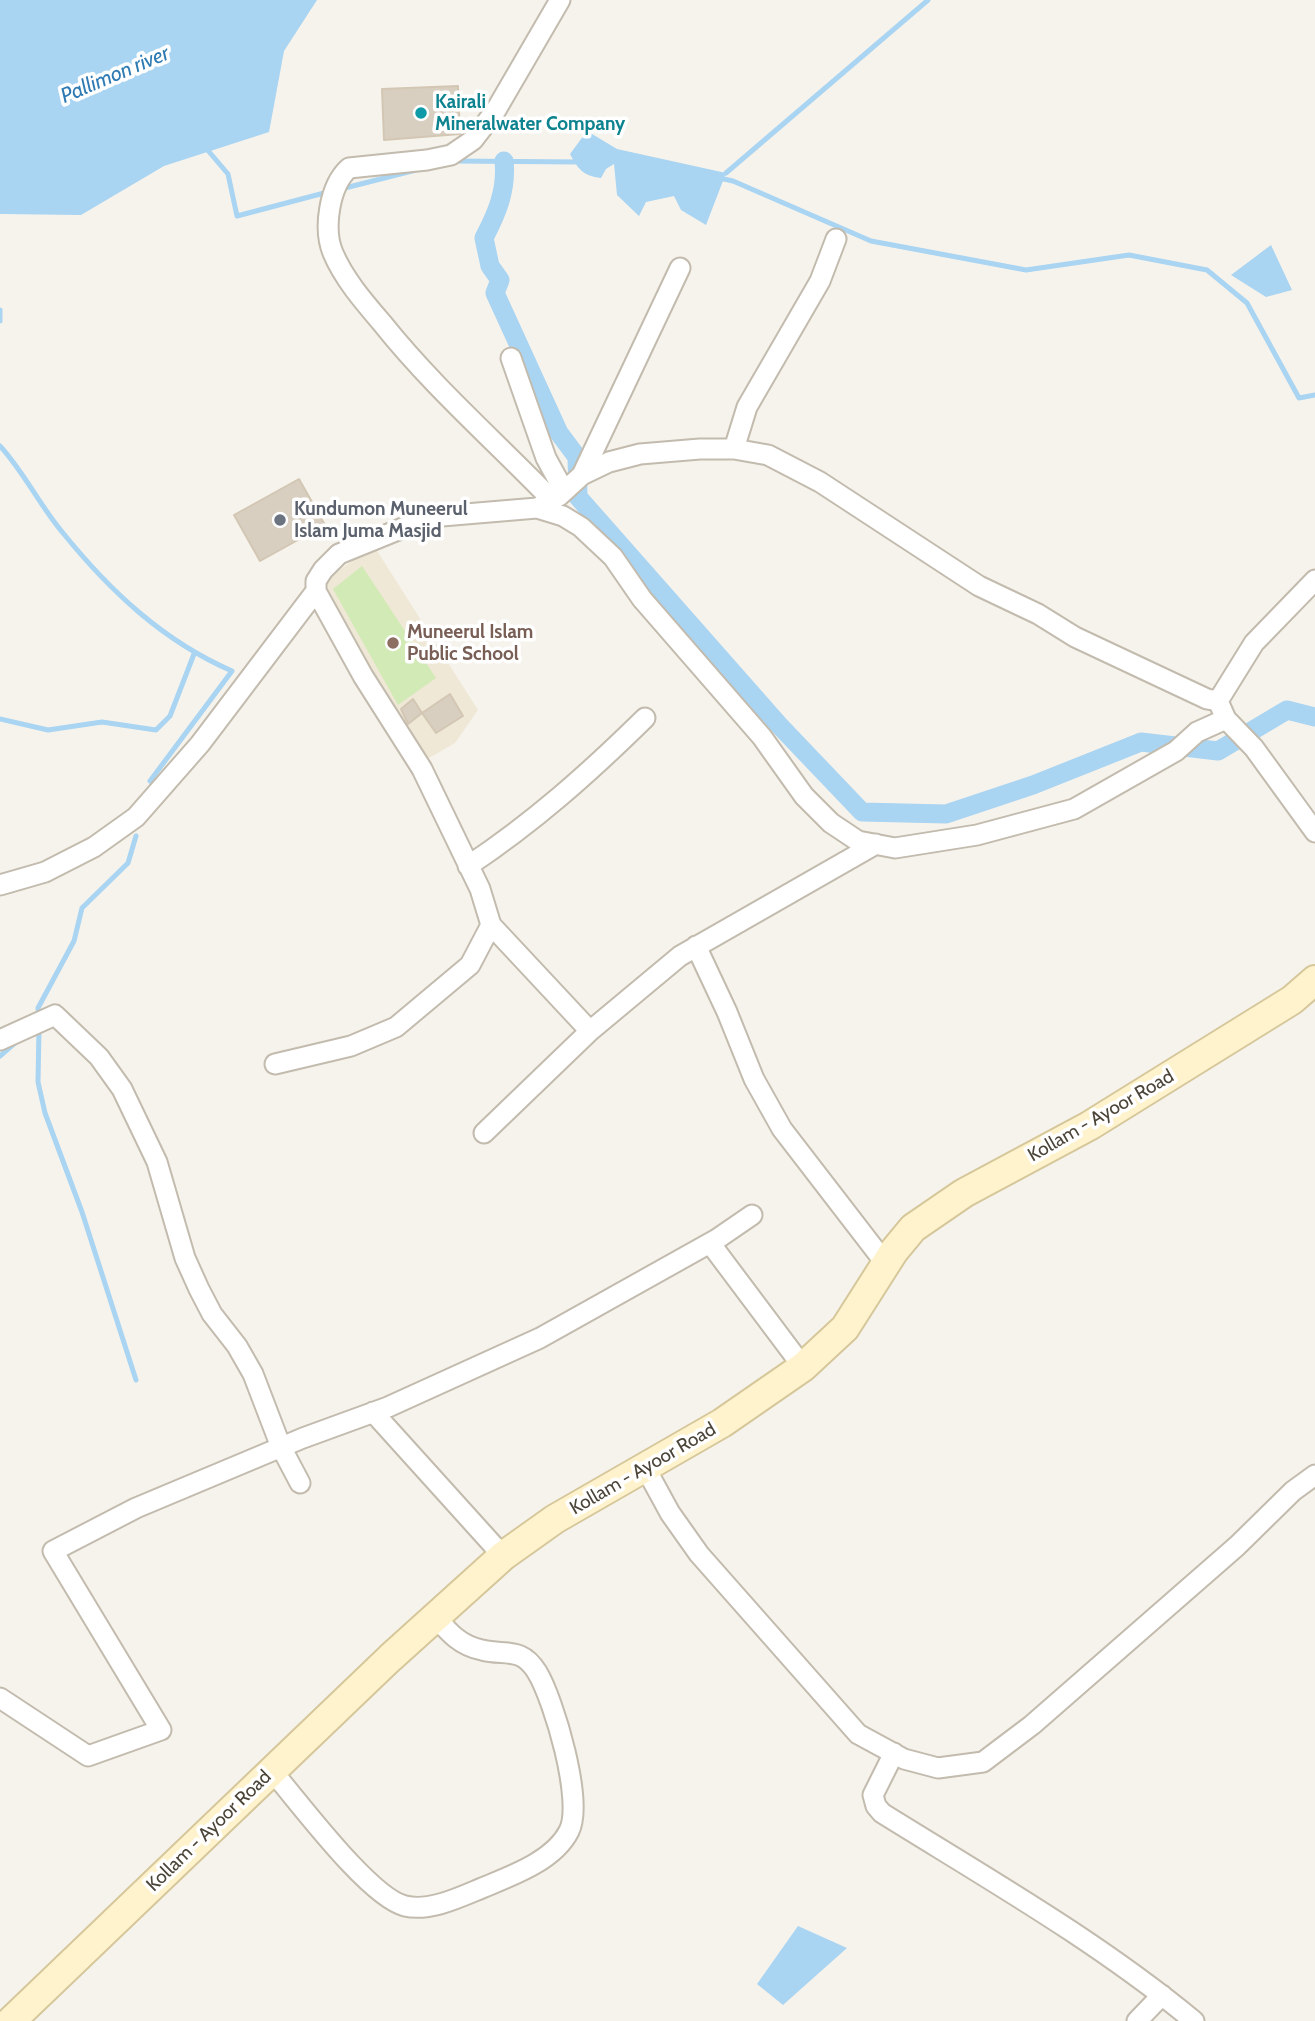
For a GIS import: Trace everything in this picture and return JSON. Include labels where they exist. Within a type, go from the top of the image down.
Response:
[{"type":"main road","name":"Kollam - Ayoor Road","points":[[12,2021],[272,1771],[503,1556],[555,1519],[722,1423],[803,1367],[845,1328],[913,1228],[940,1208],[1089,1126],[1292,1000],[1315,980]]},
{"type":"street","points":[[561,0],[496,110],[473,140],[451,155],[427,160],[355,166],[345,172],[342,178],[328,211],[327,225],[333,252],[360,297],[442,390],[564,489]]},
{"type":"street","points":[[734,449],[747,407],[820,281],[836,239]]},
{"type":"street","points":[[680,268],[564,489],[563,516],[581,527],[613,557],[642,599],[762,737],[804,796],[831,824],[858,841],[895,848],[936,844],[1074,809],[1182,746],[1222,710],[1254,643],[1315,580]]},
{"type":"street","points":[[510,358],[546,458],[564,489]]},
{"type":"street","points":[[590,1031],[491,925],[480,889],[422,769],[363,676],[316,591],[316,581],[339,554],[394,529],[430,517],[564,489],[608,462],[640,454],[734,449],[768,455],[794,467],[979,586],[1087,642],[1207,699],[1222,710],[1254,748],[1315,832]]},
{"type":"street","points":[[0,885],[45,872],[70,860],[94,847],[136,817],[218,723],[316,591]]},
{"type":"street","points":[[468,866],[528,825],[590,772],[645,718]]},
{"type":"street","points":[[484,1133],[590,1031],[680,956],[876,844]]},
{"type":"street","points":[[275,1064],[351,1045],[396,1027],[470,965],[491,925]]},
{"type":"street","points":[[696,946],[754,1079],[782,1129],[886,1264]]},
{"type":"street","points":[[0,1040],[55,1015],[99,1057],[122,1089],[157,1162],[184,1258],[198,1289],[253,1374],[281,1447],[300,1483]]},
{"type":"street","points":[[0,1698],[88,1756],[161,1730],[53,1551],[136,1508],[281,1447],[373,1412],[540,1338],[710,1243],[752,1215]]},
{"type":"street","points":[[710,1243],[803,1367]]},
{"type":"street","points":[[373,1412],[503,1556]]},
{"type":"street","points":[[646,1469],[670,1513],[699,1553],[858,1734],[894,1753],[938,1768],[983,1762],[1032,1725],[1237,1546],[1293,1490],[1315,1475]]},
{"type":"street","points":[[272,1771],[351,1863],[385,1896],[406,1906],[445,1903],[501,1880],[551,1854],[570,1830],[573,1801],[564,1749],[550,1700],[537,1672],[524,1658],[507,1650],[484,1651],[461,1643],[436,1617]]},
{"type":"street","points":[[894,1753],[873,1795],[876,1806],[882,1813],[1023,1898],[1162,1995],[1194,2021]]},
{"type":"street","points":[[1138,2021],[1162,1995]]},
{"type":"shaded area","name":"Muneerul Islam Public School","points":[[374,546],[478,710],[455,743],[424,761],[366,669],[324,587],[335,573]]},
{"type":"green space","points":[[362,566],[436,678],[398,705],[333,589]]},
{"type":"water","name":"Pallimon river","points":[[0,0],[317,0],[284,51],[269,132],[164,166],[81,215],[0,214]]},
{"type":"water","points":[[587,131],[617,149],[726,173],[706,225],[681,210],[674,196],[646,202],[639,216],[617,195],[614,164],[606,169],[601,178],[582,171],[570,154]]},
{"type":"water","points":[[1271,245],[1292,290],[1266,297],[1231,275]]},
{"type":"water","points":[[798,1926],[847,1948],[783,2005],[757,1984]]},
{"type":"building","name":"Kairali Mineralwater Company","points":[[458,86],[460,134],[384,140],[382,89]]},
{"type":"building","name":"Kundumon Muneerul Islam Juma Masjid","points":[[299,479],[325,525],[260,561],[234,515]]},
{"type":"building","points":[[450,694],[463,716],[436,733],[422,713]]},
{"type":"building","points":[[413,699],[422,713],[408,724],[401,709]]},
{"type":"waterway","points":[[726,173],[928,0]]},
{"type":"waterway","points":[[205,147],[228,174],[237,216],[328,192]]},
{"type":"waterway","points":[[453,161],[580,162]]},
{"type":"waterway","points":[[504,161],[500,201],[484,238],[490,266],[500,280],[495,293],[559,433],[577,457],[578,497],[779,725],[862,812],[946,814],[1033,785],[1141,742],[1218,751],[1287,710],[1315,717]]},
{"type":"waterway","points":[[341,189],[416,170]]},
{"type":"waterway","points":[[719,178],[733,181],[871,241],[1026,270],[1129,255],[1207,270],[1247,303],[1299,398],[1315,395]]},
{"type":"waterway","points":[[0,310],[0,321]]},
{"type":"waterway","points":[[0,446],[63,533],[119,594],[183,645],[232,671],[150,781]]},
{"type":"waterway","points":[[0,719],[48,730],[102,722],[156,730],[170,716],[194,654]]},
{"type":"waterway","points":[[39,1019],[38,1008],[74,941],[82,908],[128,863],[136,836]]},
{"type":"waterway","points":[[39,1029],[38,1082],[45,1113],[82,1212],[136,1380]]},
{"type":"waterway","points":[[0,1056],[16,1042]]},
{"type":"place","name":"Kairali Mineralwater Company","points":[[421,113]]},
{"type":"place","name":"Kundumon Muneerul Islam Juma Masjid","points":[[280,520]]},
{"type":"place","name":"Muneerul Islam Public School","points":[[393,643]]}]
